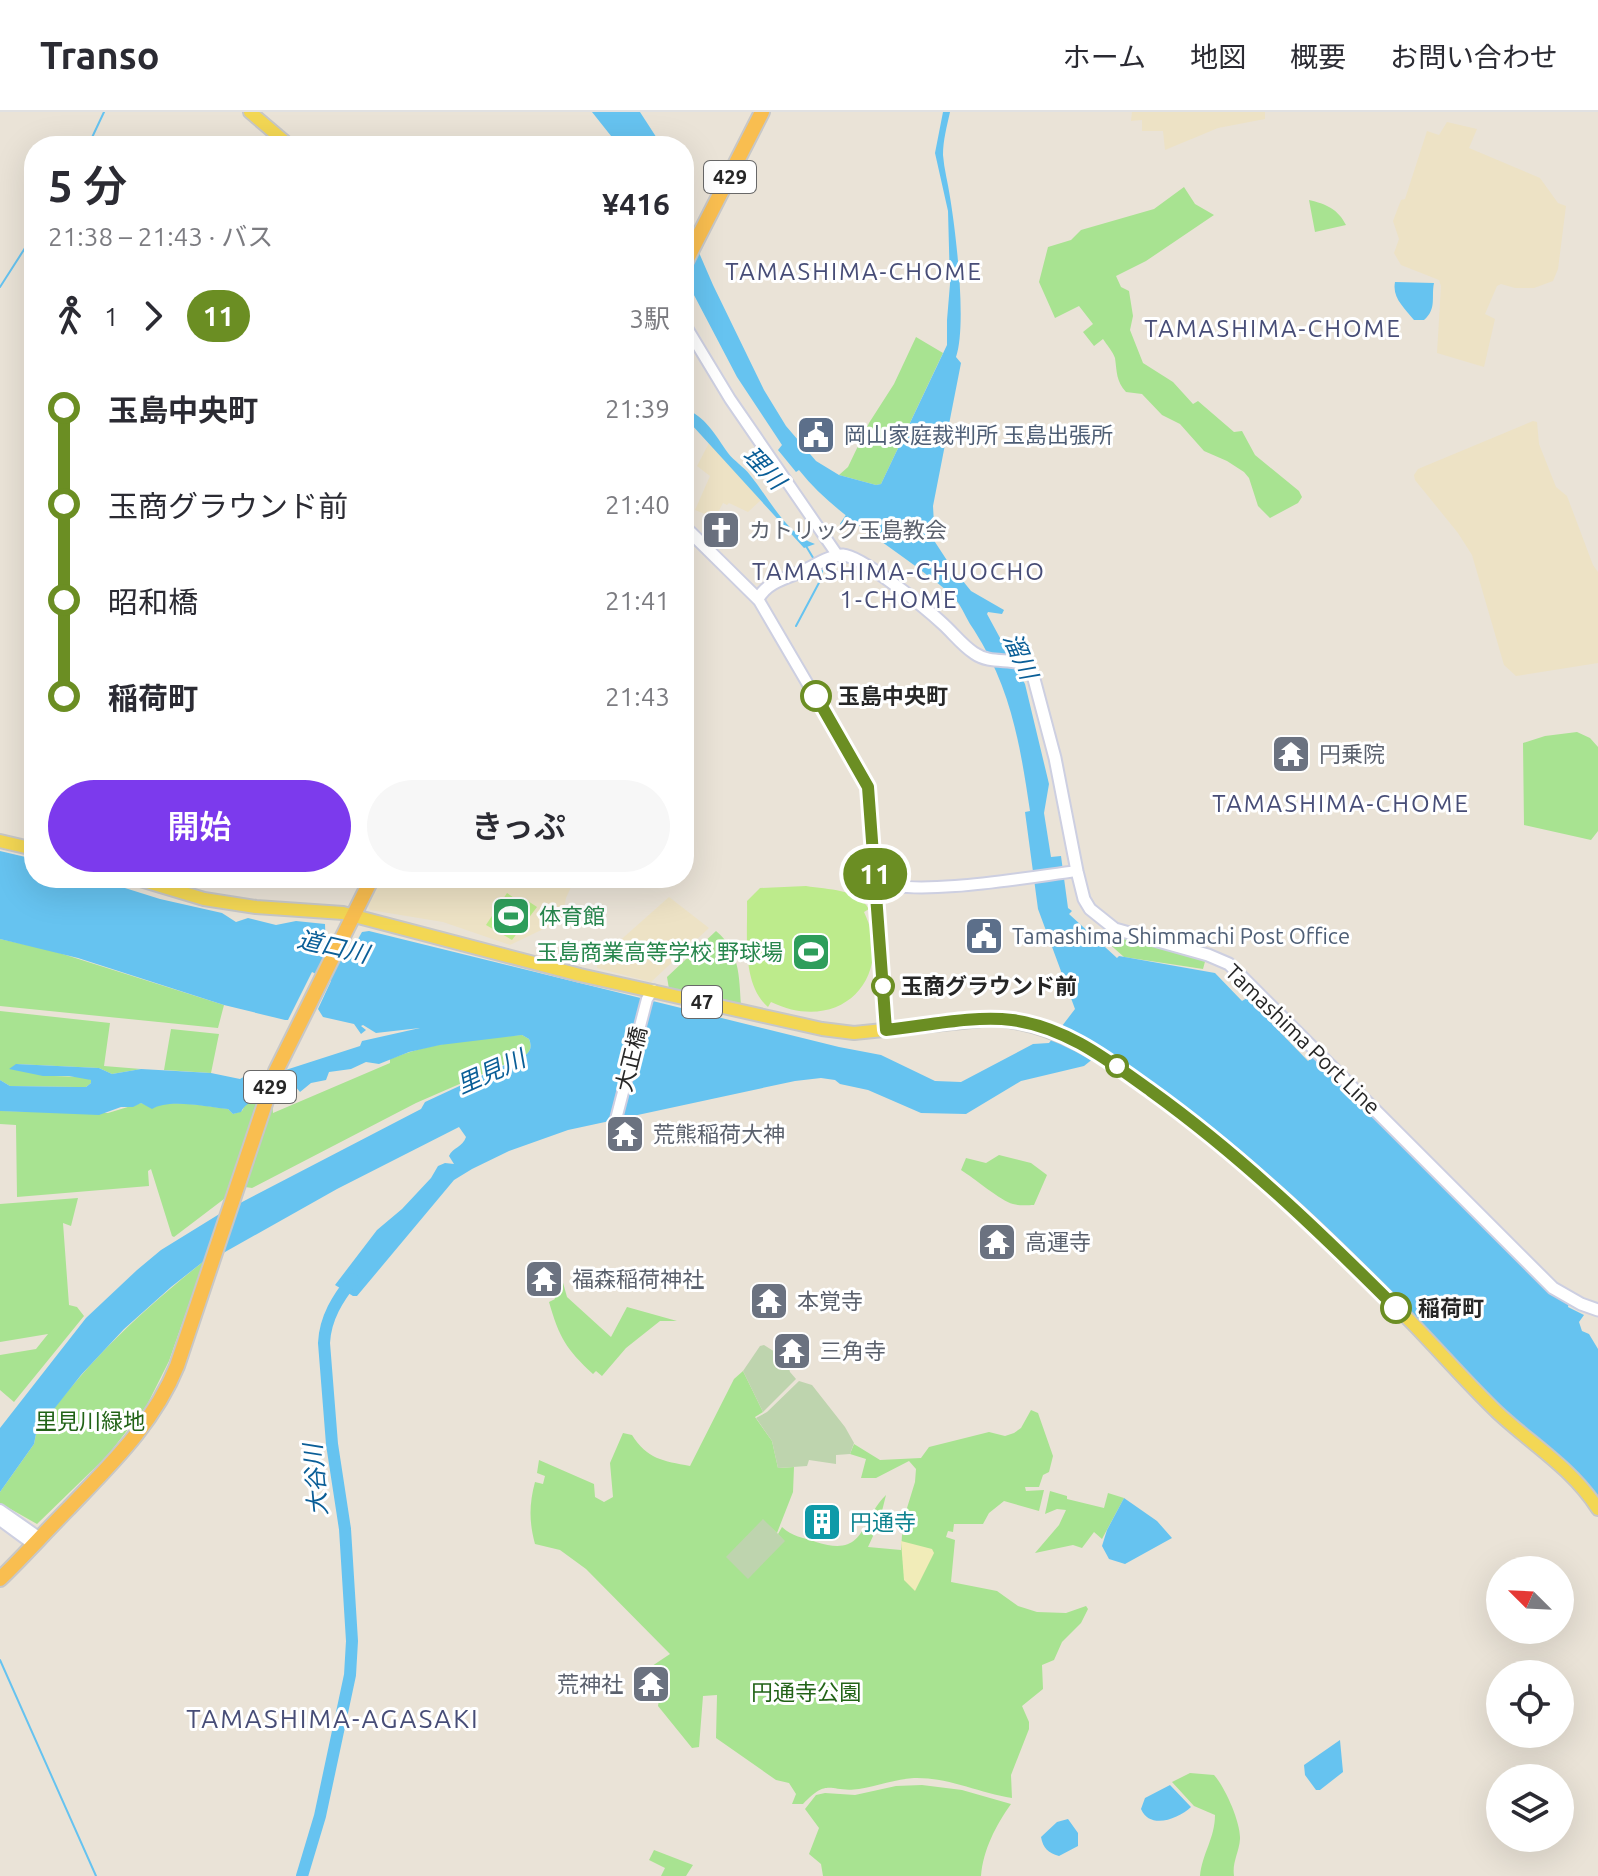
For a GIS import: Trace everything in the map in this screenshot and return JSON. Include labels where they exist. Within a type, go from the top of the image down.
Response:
[{"type":"highway","name":"429","points":[[694,247],[762,112]]},
{"type":"highway","name":"429","points":[[0,1579],[34,1539],[120,1455],[157,1408],[177,1366],[276,1071],[367,888]]},
{"type":"main road","points":[[250,112],[278,136]]},
{"type":"main road","points":[[694,536],[758,599],[763,590],[773,583],[838,556]]},
{"type":"main road","name":"Tamashima Port Line","points":[[838,556],[861,561],[940,622],[971,651],[992,661],[1026,665],[1034,679],[1058,771],[1077,871],[1084,899],[1090,909],[1106,923],[1128,933],[1208,955],[1229,964],[1553,1288],[1598,1310]]},
{"type":"main road","points":[[0,841],[24,847]]},
{"type":"main road","points":[[167,888],[204,899],[256,907],[353,915]]},
{"type":"main road","name":"47","points":[[353,915],[650,995],[822,1029],[854,1033],[991,1019],[1014,1020],[1055,1032],[1098,1053],[1235,1155],[1361,1271],[1499,1414],[1566,1470],[1598,1509]]},
{"type":"street","points":[[694,340],[730,399],[838,556]]},
{"type":"street","points":[[758,599],[868,787],[886,1030]]},
{"type":"street","points":[[876,882],[935,886],[1077,871]]},
{"type":"street","name":"大正橋","points":[[615,1124],[650,995]]},
{"type":"street","points":[[0,1510],[34,1539]]},
{"type":"street","points":[[0,1520],[34,1539]]},
{"type":"shaded area","points":[[1132,112],[1265,112],[1265,119],[1218,128],[1165,150],[1163,131],[1142,131],[1142,120],[1131,121]]},
{"type":"shaded area","points":[[1447,122],[1477,129],[1469,148],[1540,178],[1558,203],[1566,206],[1558,269],[1553,281],[1534,288],[1497,286],[1485,314],[1495,319],[1484,367],[1437,353],[1439,280],[1401,265],[1394,253],[1399,239],[1393,221],[1401,200],[1405,199],[1427,131],[1439,135]]},
{"type":"shaded area","points":[[1537,422],[1539,444],[1556,487],[1567,496],[1598,572],[1598,663],[1516,676],[1504,665],[1472,555],[1414,475],[1418,469]]},
{"type":"shaded area","points":[[709,443],[761,500],[748,512],[729,503],[723,503],[715,518],[695,510],[710,476],[697,466]]},
{"type":"shaded area","points":[[377,888],[570,888],[562,920],[510,945],[443,922],[370,910],[368,906]]},
{"type":"shaded area","points":[[669,897],[709,928],[651,982],[597,968],[597,961]]},
{"type":"green space","points":[[1184,187],[1195,204],[1214,215],[1146,261],[1116,276],[1121,287],[1129,291],[1133,316],[1130,330],[1143,363],[1173,382],[1193,404],[1198,401],[1234,432],[1242,431],[1255,455],[1299,491],[1302,497],[1298,503],[1270,518],[1258,506],[1244,472],[1204,451],[1180,424],[1162,415],[1142,394],[1126,392],[1119,380],[1114,356],[1103,339],[1094,346],[1083,332],[1093,324],[1079,306],[1055,318],[1039,282],[1048,247],[1071,240],[1081,230],[1154,209]]},
{"type":"green space","points":[[1309,200],[1331,208],[1346,225],[1315,232]]},
{"type":"green space","points":[[916,337],[943,353],[881,484],[839,475],[848,467]]},
{"type":"green space","points":[[1577,732],[1590,738],[1598,747],[1598,831],[1591,840],[1524,825],[1523,743],[1545,736]]},
{"type":"green space","name":"玉島商業高等学校 野球場","points":[[806,886],[849,894],[864,902],[869,909],[864,912],[872,936],[873,959],[867,979],[855,994],[839,1006],[819,1011],[796,1010],[771,1002],[768,1007],[759,997],[750,972],[747,901],[760,888]]},
{"type":"green space","name":"体育館","points":[[507,893],[520,902],[525,899],[537,907],[512,940],[486,925]]},
{"type":"green space","points":[[716,931],[734,956],[739,974],[741,1005],[669,989],[667,977]]},
{"type":"green space","points":[[1113,933],[1206,958],[1203,969],[1124,957],[1106,941]]},
{"type":"green space","points":[[0,939],[50,950],[224,1005],[218,1028],[0,1006]]},
{"type":"green space","points":[[0,1011],[110,1023],[104,1066],[141,1069],[112,1074],[99,1068],[16,1064],[54,1076],[85,1077],[91,1083],[86,1087],[10,1086],[0,1080]]},
{"type":"green space","points":[[171,1029],[219,1034],[211,1073],[164,1070]]},
{"type":"green space","points":[[522,1035],[529,1039],[530,1044],[524,1056],[416,1103],[252,1188],[245,1187],[272,1102],[273,1113],[390,1063],[390,1059],[422,1049]]},
{"type":"green space","points":[[266,1079],[228,1193],[174,1237],[151,1169],[148,1171],[149,1186],[17,1197],[16,1125],[0,1124],[0,1111],[108,1113],[141,1103],[153,1108],[178,1103],[228,1109],[233,1114],[242,1111]]},
{"type":"green space","points":[[999,1155],[1031,1163],[1047,1175],[1034,1205],[1008,1202],[961,1170],[966,1158],[986,1163]]},
{"type":"green space","points":[[78,1198],[71,1226],[63,1223],[69,1305],[77,1307],[84,1316],[14,1402],[0,1390],[0,1355],[36,1349],[48,1334],[0,1342],[0,1204]]},
{"type":"green space","name":"里見川緑地","points":[[204,1261],[169,1361],[147,1405],[108,1455],[37,1524],[0,1503],[0,1492],[34,1444],[36,1434],[72,1386],[135,1320]]},
{"type":"green space","points":[[560,1272],[567,1297],[611,1337],[627,1307],[677,1321],[660,1321],[626,1348],[602,1376],[596,1371],[593,1374],[560,1334],[549,1302],[555,1299],[551,1289]]},
{"type":"green space","points":[[764,1345],[775,1352],[785,1353],[790,1372],[796,1379],[763,1412],[743,1371],[760,1346]]},
{"type":"green space","name":"円通寺公園","points":[[743,1371],[763,1412],[755,1417],[772,1441],[778,1468],[794,1467],[793,1492],[777,1533],[762,1519],[785,1541],[778,1534],[782,1527],[794,1535],[816,1542],[845,1545],[860,1534],[886,1495],[879,1523],[868,1547],[901,1550],[903,1521],[916,1469],[909,1461],[876,1478],[861,1478],[866,1459],[850,1454],[854,1444],[880,1460],[921,1458],[929,1447],[989,1432],[1005,1436],[1014,1433],[1021,1428],[1031,1410],[1038,1413],[1053,1456],[1049,1472],[1043,1475],[1039,1487],[1025,1487],[1026,1491],[1044,1490],[1039,1511],[1004,1501],[989,1513],[983,1524],[954,1524],[953,1532],[948,1531],[946,1537],[955,1540],[951,1582],[997,1591],[1018,1606],[1037,1612],[1066,1613],[1086,1606],[1088,1609],[1081,1623],[1062,1642],[1054,1660],[1042,1665],[1043,1689],[1022,1706],[1029,1729],[1011,1775],[1012,1798],[939,1780],[914,1778],[859,1789],[824,1788],[803,1804],[792,1804],[796,1794],[789,1783],[776,1780],[716,1738],[717,1695],[703,1696],[699,1747],[692,1748],[658,1706],[661,1688],[652,1666],[670,1654],[586,1569],[560,1550],[535,1544],[531,1521],[532,1498],[535,1482],[543,1484],[545,1476],[537,1473],[539,1460],[594,1484],[595,1497],[604,1502],[613,1497],[610,1463],[623,1433],[632,1435],[656,1458],[690,1466],[734,1379]]},
{"type":"green space","points":[[799,1381],[812,1385],[854,1443],[850,1454],[836,1455],[836,1464],[809,1460],[807,1466],[778,1468],[772,1441],[756,1418],[767,1412]]},
{"type":"green space","points":[[1050,1491],[1067,1496],[1067,1499],[1104,1508],[1108,1493],[1124,1498],[1102,1539],[1094,1532],[1082,1548],[1073,1545],[1035,1553],[1059,1525],[1066,1510],[1057,1509],[1045,1514]]},
{"type":"green space","points":[[763,1519],[785,1541],[748,1579],[726,1557]]},
{"type":"green space","points":[[1190,1773],[1214,1775],[1232,1806],[1240,1839],[1234,1876],[1200,1876],[1215,1815],[1194,1806],[1172,1782]]},
{"type":"green space","points":[[922,1785],[962,1790],[1011,1804],[991,1838],[981,1876],[823,1876],[821,1864],[809,1854],[819,1828],[805,1809],[816,1795],[855,1795],[896,1786]]},
{"type":"green space","points":[[654,1850],[693,1865],[686,1876],[661,1876],[665,1868],[649,1860]]},
{"type":"sand","points":[[901,1541],[932,1549],[934,1553],[915,1591],[904,1580]]},
{"type":"water","points":[[592,112],[640,112],[656,136],[611,136]]},
{"type":"water","name":"里見川","points":[[943,112],[950,112],[943,155],[957,255],[961,324],[956,357],[961,363],[933,506],[935,542],[971,591],[1004,610],[1002,614],[987,614],[1025,684],[1049,784],[1044,813],[1051,857],[1061,856],[1068,908],[1072,911],[1069,914],[1117,958],[1215,973],[1242,1001],[1247,998],[1308,1061],[1315,1055],[1569,1303],[1568,1307],[1584,1315],[1579,1322],[1582,1331],[1589,1334],[1598,1349],[1598,1500],[1560,1457],[1488,1396],[1277,1187],[1167,1092],[1104,1050],[1084,1066],[1021,1081],[966,1114],[921,1113],[868,1090],[821,1078],[568,1130],[509,1151],[454,1180],[357,1296],[335,1285],[377,1230],[402,1209],[438,1166],[454,1164],[449,1156],[466,1137],[459,1127],[204,1261],[171,1287],[124,1329],[81,1375],[47,1418],[36,1434],[34,1444],[0,1492],[0,1428],[86,1318],[137,1270],[161,1250],[221,1213],[421,1109],[425,1102],[524,1056],[531,1046],[529,1039],[522,1035],[440,1045],[409,1052],[379,1064],[366,1062],[351,1069],[329,1072],[326,1080],[311,1083],[300,1092],[295,1086],[285,1083],[286,1076],[271,1077],[241,1112],[233,1114],[228,1109],[199,1105],[168,1104],[152,1109],[141,1103],[99,1115],[0,1111],[0,1080],[10,1086],[86,1087],[91,1083],[91,1080],[69,1076],[43,1076],[9,1069],[16,1064],[99,1068],[112,1074],[141,1069],[211,1073],[240,1079],[256,1070],[267,1076],[360,1046],[362,1041],[420,1028],[376,1033],[363,1025],[366,1030],[361,1034],[354,1024],[323,1017],[318,1009],[331,981],[312,972],[288,1020],[285,1020],[224,1005],[78,958],[0,939],[0,851],[24,857],[24,888],[125,888],[222,913],[236,922],[248,918],[276,925],[296,921],[325,924],[326,954],[338,961],[346,960],[362,932],[369,931],[881,1055],[935,1081],[961,1082],[1033,1044],[1049,1043],[1075,1009],[1038,909],[1025,812],[1030,811],[1018,740],[1005,695],[987,652],[952,596],[843,513],[799,470],[796,472],[778,450],[782,445],[737,377],[694,295],[694,241],[764,390],[786,426],[816,461],[839,475],[881,484],[947,345],[950,284],[948,211],[935,153]]},
{"type":"water","points":[[1395,282],[1434,283],[1432,307],[1424,320],[1414,320],[1403,306],[1395,293]]},
{"type":"water","points":[[694,414],[750,475],[787,524],[815,544],[804,548],[694,427]]},
{"type":"water","points":[[1124,1498],[1157,1521],[1172,1538],[1125,1564],[1109,1559],[1102,1546]]},
{"type":"water","points":[[1340,1740],[1343,1772],[1316,1790],[1305,1775],[1304,1765]]},
{"type":"water","points":[[1170,1785],[1191,1807],[1164,1820],[1157,1821],[1145,1815],[1141,1809],[1145,1798]]},
{"type":"water","points":[[1068,1819],[1078,1833],[1078,1846],[1059,1856],[1047,1850],[1041,1837],[1057,1822]]},
{"type":"waterway","points":[[93,136],[104,112]]},
{"type":"waterway","points":[[0,287],[24,250]]},
{"type":"waterway","points":[[841,524],[847,515]]},
{"type":"waterway","points":[[806,546],[815,561]]},
{"type":"waterway","points":[[796,626],[821,579],[819,566]]},
{"type":"waterway","name":"大谷川","points":[[302,1876],[320,1816],[350,1675],[352,1641],[345,1529],[332,1444],[324,1343],[333,1309],[353,1279]]},
{"type":"waterway","points":[[0,1660],[96,1876]]},
{"type":"bus line","name":"11","points":[[816,696],[868,787],[886,1030],[991,1019],[1014,1020],[1079,1043],[1108,1059],[1235,1155],[1361,1271],[1396,1308]]},
{"type":"place","name":"岡山家庭裁判所 玉島出張所","points":[[816,435]]},
{"type":"place","name":"カトリック玉島教会","points":[[721,530]]},
{"type":"place","name":"玉島中央町","points":[[816,696]]},
{"type":"place","name":"円乗院","points":[[1291,754]]},
{"type":"place","name":"体育館","points":[[511,916]]},
{"type":"place","name":"Tamashima Shimmachi Post Office","points":[[984,936]]},
{"type":"place","name":"玉島商業高等学校 野球場","points":[[811,952]]},
{"type":"place","name":"玉商グラウンド前","points":[[883,986]]},
{"type":"place","name":"荒熊稲荷大神","points":[[625,1134]]},
{"type":"place","name":"高運寺","points":[[997,1242]]},
{"type":"place","name":"福森稲荷神社","points":[[544,1279]]},
{"type":"place","name":"本覚寺","points":[[769,1301]]},
{"type":"place","name":"稲荷町","points":[[1396,1308]]},
{"type":"place","name":"三角寺","points":[[792,1351]]},
{"type":"place","name":"円通寺","points":[[822,1522]]},
{"type":"place","name":"荒神社","points":[[651,1684]]},
{"type":"district","name":"TAMASHIMA-CHOME","points":[[854,272]]},
{"type":"district","name":"TAMASHIMA-CHOME","points":[[1273,329]]},
{"type":"district","name":"TAMASHIMA-CHUOCHO 1-CHOME","points":[[899,586]]},
{"type":"district","name":"TAMASHIMA-CHOME","points":[[1341,804]]},
{"type":"district","name":"TAMASHIMA-AGASAKI","points":[[333,1719]]},
{"type":"water label","name":"理川","points":[[764,468]]},
{"type":"water label","name":"溜川","points":[[1020,656]]},
{"type":"water label","name":"道口川","points":[[333,947]]}]
